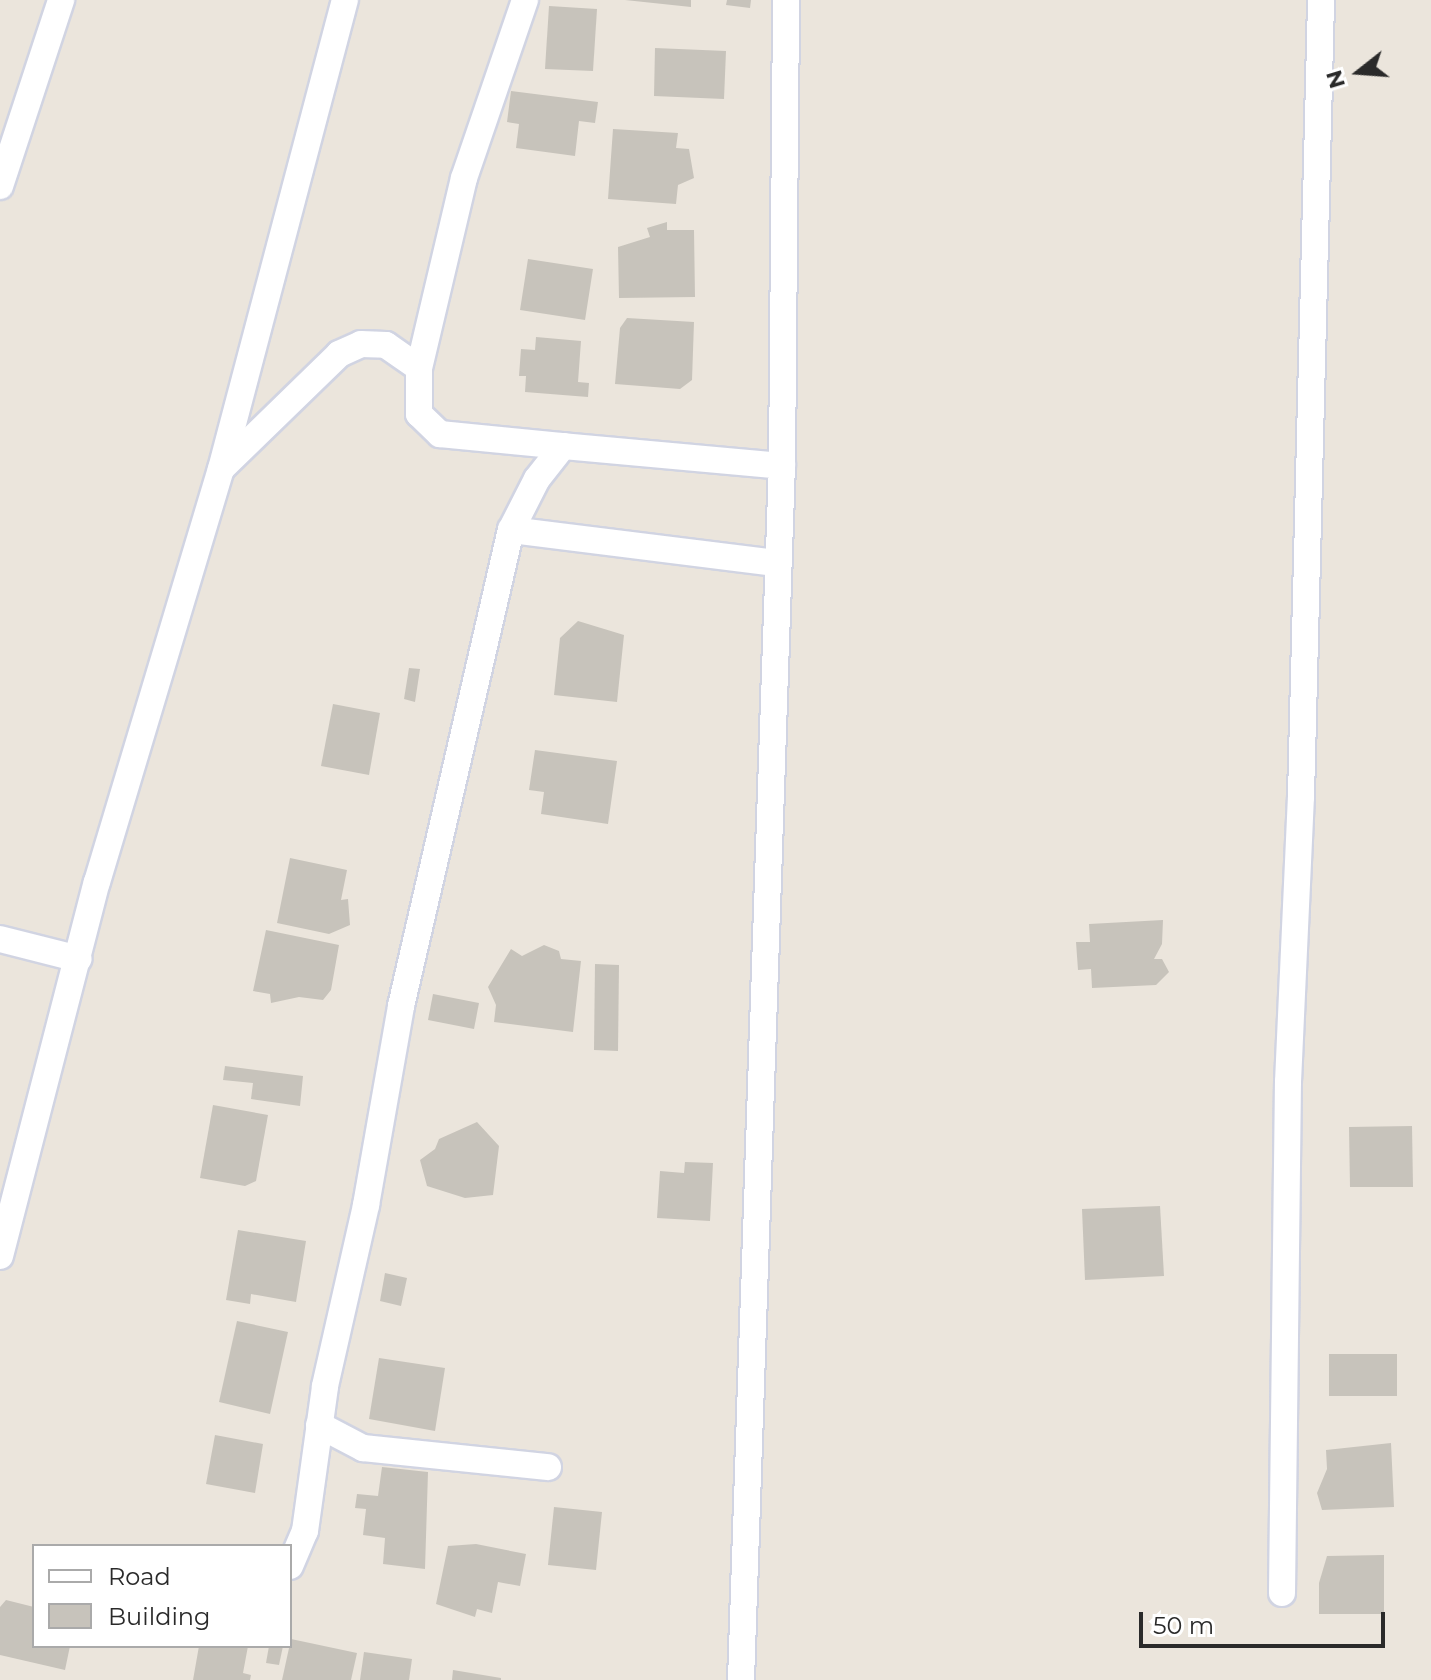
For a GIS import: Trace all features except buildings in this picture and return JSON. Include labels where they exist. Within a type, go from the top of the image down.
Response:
[{"type":"street","points":[[0,186],[61,0]]},
{"type":"street","points":[[0,1256],[102,866],[221,469],[345,0]]},
{"type":"street","points":[[525,0],[464,178],[419,368],[419,414],[440,434],[782,466]]},
{"type":"street","points":[[741,1680],[782,466],[786,0]]},
{"type":"street","points":[[1282,1593],[1288,1082],[1301,797],[1321,0]]},
{"type":"street","points":[[221,469],[339,354],[361,344],[386,345],[419,368]]},
{"type":"street","points":[[292,1561],[305,1531],[319,1425],[401,1006],[511,530],[537,479],[563,446]]},
{"type":"street","points":[[511,530],[777,563]]},
{"type":"street","points":[[0,939],[79,959]]},
{"type":"street","points":[[319,1425],[363,1448],[548,1467]]}]
